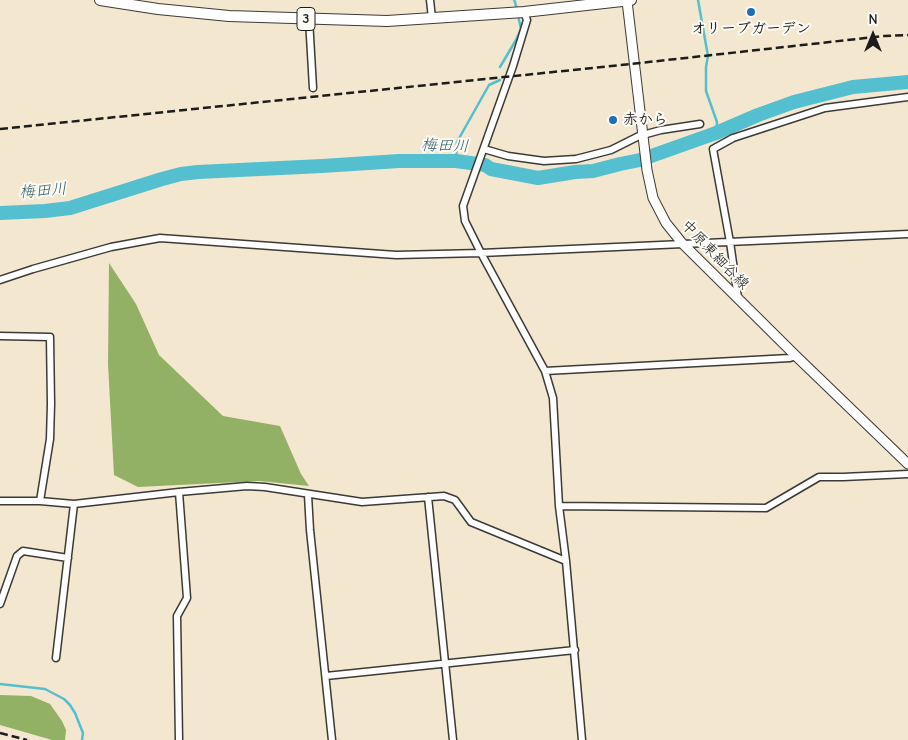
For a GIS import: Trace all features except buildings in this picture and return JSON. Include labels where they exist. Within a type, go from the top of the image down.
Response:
[{"type":"main road","name":"3","points":[[100,0],[229,16],[387,20],[519,12],[570,4],[631,0]]},
{"type":"main road","name":"中原東細谷線","points":[[627,1],[647,170],[653,198],[666,223],[682,243],[738,299],[908,464]]},
{"type":"street","points":[[430,0],[432,18]]},
{"type":"street","points":[[519,12],[527,20],[463,206],[465,221],[545,371],[553,398],[559,506],[575,650],[582,740]]},
{"type":"street","points":[[310,19],[313,88]]},
{"type":"street","points":[[738,299],[713,149],[733,138],[825,108],[908,97]]},
{"type":"street","points":[[483,151],[544,161],[576,159],[611,150],[661,130],[700,124]]},
{"type":"street","points":[[0,280],[111,247],[160,238],[396,255],[908,234]]},
{"type":"street","points":[[0,336],[50,337],[50,439],[40,502]]},
{"type":"street","points":[[545,371],[790,358],[796,356]]},
{"type":"street","points":[[559,506],[766,508],[819,477],[908,474]]},
{"type":"street","points":[[0,501],[74,504],[247,486],[362,502],[444,496],[455,500],[471,522],[566,561]]},
{"type":"street","points":[[179,492],[188,598],[177,616],[179,740]]},
{"type":"street","points":[[308,495],[332,740]]},
{"type":"street","points":[[428,497],[453,740]]},
{"type":"street","points":[[56,658],[74,504]]},
{"type":"street","points":[[0,604],[17,556],[23,551],[68,558]]},
{"type":"street","points":[[326,676],[575,650]]},
{"type":"green space","points":[[109,263],[136,304],[159,355],[223,416],[280,426],[301,474],[309,486],[260,481],[138,487],[114,475],[108,364]]},
{"type":"green space","points":[[0,695],[31,696],[50,704],[66,730],[65,740],[52,740],[0,725]]},
{"type":"waterway","points":[[514,0],[517,10]]},
{"type":"waterway","points":[[698,0],[708,56],[706,91],[717,122],[716,133]]},
{"type":"waterway","points":[[500,67],[521,29],[518,15]]},
{"type":"waterway","points":[[456,161],[457,142],[489,85],[500,80]]},
{"type":"waterway","name":"梅田川","points":[[0,213],[70,208],[162,179],[198,172],[399,161],[456,161],[485,165],[491,169],[538,178],[593,171],[640,160],[716,133],[794,102],[853,87],[908,82]]},
{"type":"waterway","points":[[0,684],[45,689],[64,699],[75,713],[83,733],[82,740]]},
{"type":"railway","points":[[0,129],[908,35]]},
{"type":"railway","points":[[0,733],[27,740]]},
{"type":"place","name":"オリーブガーデン","points":[[751,12]]},
{"type":"place","name":"赤から","points":[[613,120]]}]
